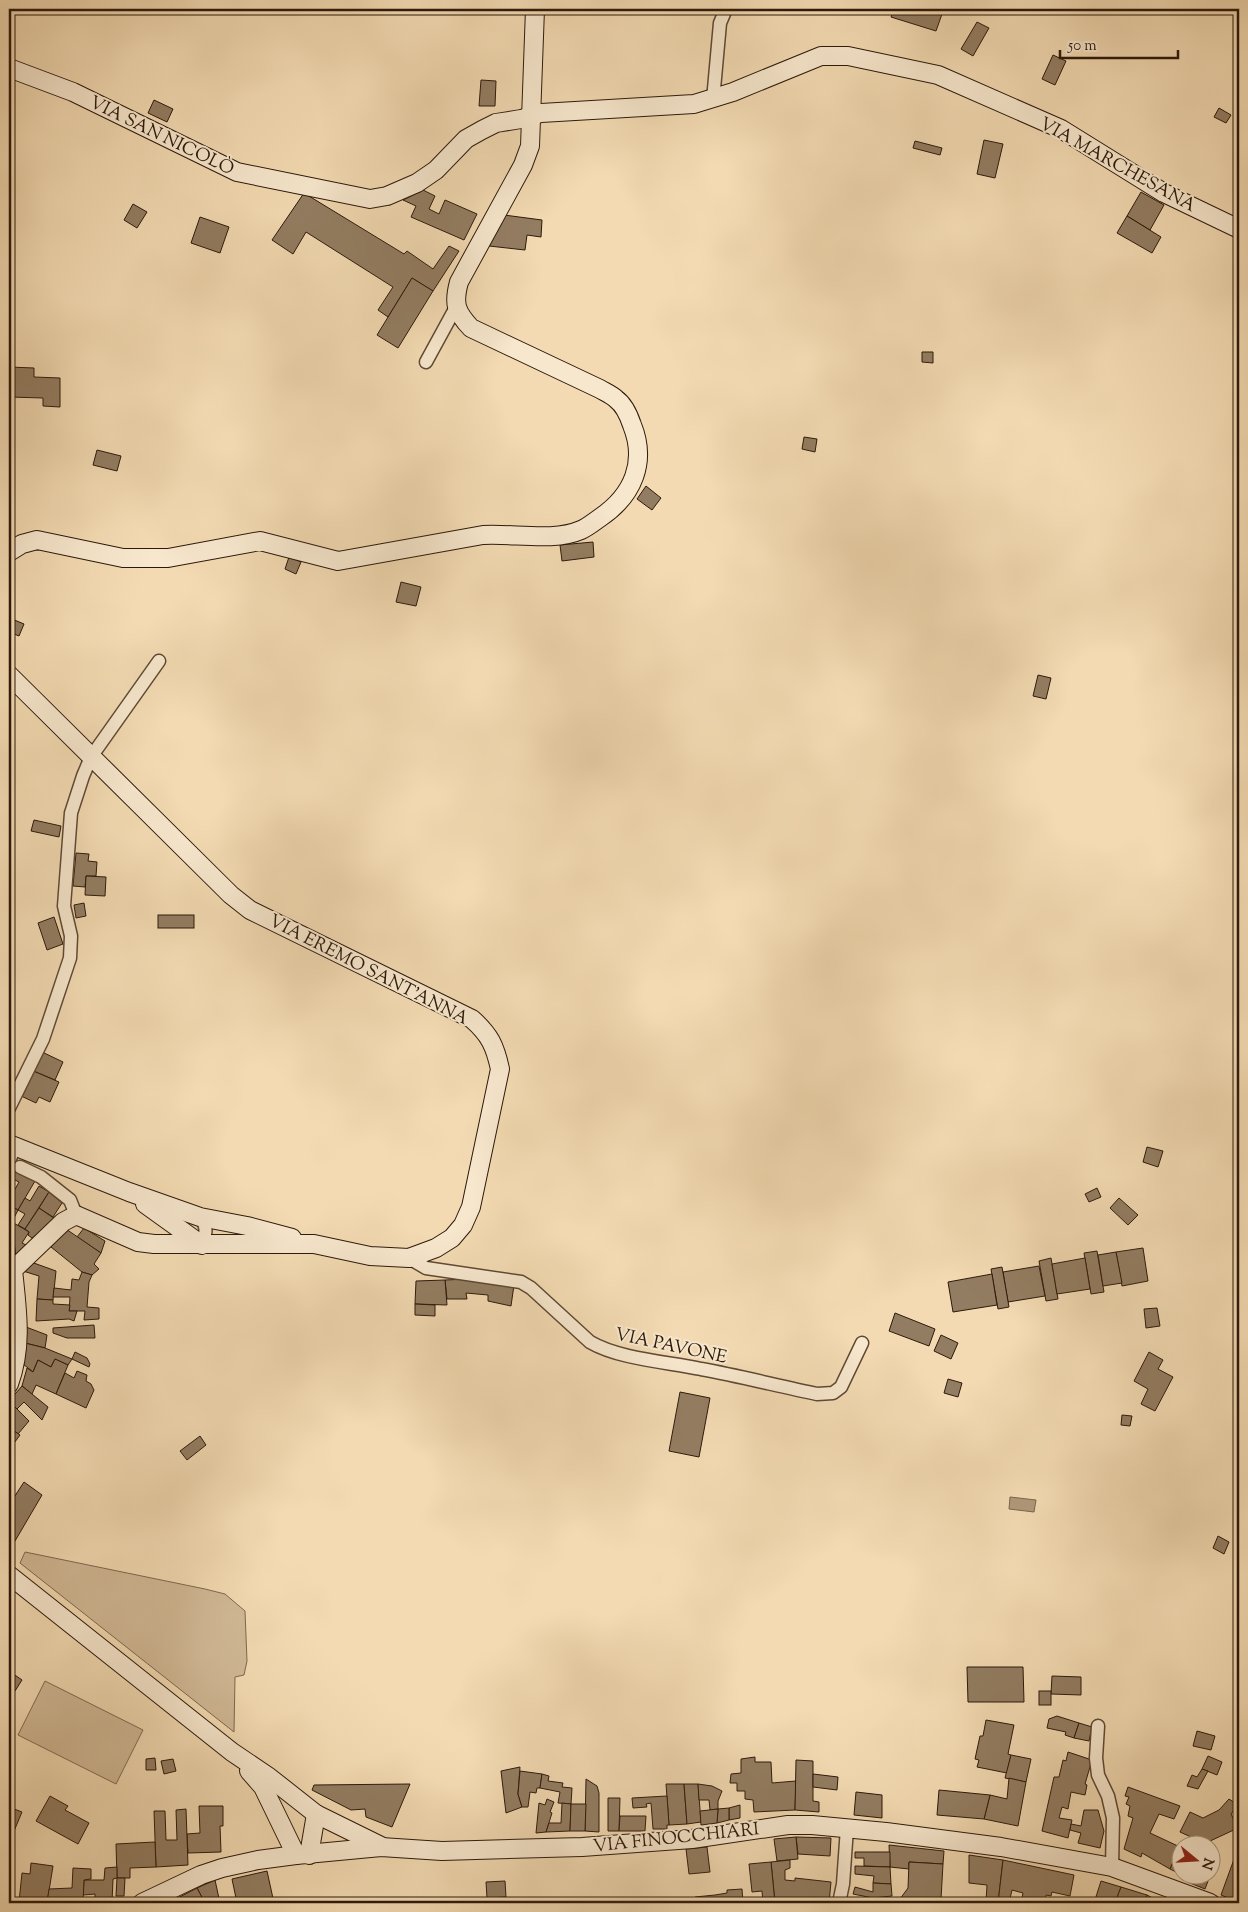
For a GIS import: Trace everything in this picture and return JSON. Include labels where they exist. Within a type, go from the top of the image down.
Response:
[{"type":"street","points":[[9,552],[22,544],[37,540],[124,558],[168,558],[260,541],[338,561],[483,535],[567,535],[583,530],[611,510],[624,496],[634,476],[639,459],[638,439],[630,418],[617,399],[600,389],[471,328],[461,318],[456,307],[456,292],[459,282],[524,165],[530,146],[535,9]]},
{"type":"street","points":[[712,100],[720,23],[726,9]]},
{"type":"street","name":"VIA MARCHESANA","points":[[532,115],[694,104],[712,100],[821,56],[848,56],[938,76],[1061,129],[1164,193],[1239,229]]},
{"type":"street","name":"VIA SAN NICOLÒ","points":[[9,68],[73,92],[237,172],[352,197],[370,199],[387,196],[417,183],[436,170],[466,140],[482,130],[496,124],[532,115]]},
{"type":"street","points":[[426,362],[456,307]]},
{"type":"street","points":[[9,1108],[43,1039],[70,958],[71,936],[64,906],[72,813],[83,776],[91,757],[159,661]]},
{"type":"street","name":"VIA EREMO SANT'ANNA","points":[[9,675],[231,895],[250,910],[472,1019],[485,1030],[496,1053],[500,1070],[471,1207],[463,1225],[452,1238],[436,1248],[409,1258],[370,1256],[314,1244],[202,1245],[138,1242],[76,1215]]},
{"type":"street","points":[[11,1151],[200,1217],[247,1226],[314,1244]]},
{"type":"street","points":[[9,1384],[16,1361],[18,1322],[13,1270],[63,1222],[76,1215],[70,1200],[41,1177],[20,1167]]},
{"type":"street","points":[[129,1192],[202,1245],[207,1230],[206,1224],[200,1217]]},
{"type":"street","name":"VIA PAVONE","points":[[409,1258],[426,1268],[521,1282],[531,1288],[590,1342],[619,1354],[703,1369],[817,1394],[833,1393],[841,1387],[862,1343]]},
{"type":"street","points":[[9,1574],[232,1752],[316,1814],[381,1846]]},
{"type":"street","points":[[1098,1726],[1096,1758],[1098,1775],[1108,1796],[1113,1818],[1112,1867]]},
{"type":"street","points":[[232,1752],[263,1788],[302,1855]]},
{"type":"street","points":[[302,1855],[316,1814]]},
{"type":"street","name":"VIA FINOCCHIARI","points":[[142,1903],[200,1875],[258,1860],[381,1846],[442,1851],[582,1847],[692,1839],[788,1825],[848,1828],[1002,1847],[1112,1867],[1210,1903]]},
{"type":"street","points":[[839,1903],[843,1884],[848,1828]]},
{"type":"shaded area","points":[[1010,1497],[1036,1500],[1034,1512],[1009,1509]]},
{"type":"shaded area","points":[[25,1552],[225,1594],[245,1611],[247,1661],[244,1675],[235,1677],[234,1732],[20,1563]]},
{"type":"shaded area","points":[[45,1681],[143,1730],[116,1784],[18,1735]]},
{"type":"building","points":[[894,9],[924,9],[942,14],[936,31],[891,17]]},
{"type":"building","points":[[977,22],[989,28],[973,56],[961,49]]},
{"type":"building","points":[[1053,55],[1066,61],[1055,85],[1042,79]]},
{"type":"building","points":[[481,80],[496,81],[495,106],[479,106]]},
{"type":"building","points":[[154,100],[173,109],[167,122],[148,113]]},
{"type":"building","points":[[1219,108],[1231,115],[1226,123],[1214,117]]},
{"type":"building","points":[[984,140],[1003,144],[995,178],[977,174]]},
{"type":"building","points":[[915,141],[942,148],[940,155],[913,148]]},
{"type":"building","points":[[423,190],[435,196],[429,209],[439,214],[445,200],[477,214],[464,240],[411,217],[416,206],[403,200]]},
{"type":"building","points":[[1141,192],[1164,205],[1150,230],[1127,216]]},
{"type":"building","points":[[304,193],[404,254],[407,251],[433,269],[449,246],[459,251],[433,291],[412,278],[388,317],[378,310],[393,287],[306,232],[293,254],[272,240]]},
{"type":"building","points":[[133,204],[147,212],[137,228],[124,220]]},
{"type":"building","points":[[504,215],[542,220],[541,237],[527,235],[525,250],[489,246]]},
{"type":"building","points":[[1127,216],[1161,237],[1152,253],[1117,233]]},
{"type":"building","points":[[200,217],[229,227],[220,253],[191,243]]},
{"type":"building","points":[[412,278],[433,291],[398,348],[377,335]]},
{"type":"building","points":[[922,352],[933,352],[933,363],[922,362]]},
{"type":"building","points":[[9,367],[34,368],[34,377],[60,378],[60,407],[43,406],[43,398],[9,397]]},
{"type":"building","points":[[804,437],[817,439],[815,452],[802,449]]},
{"type":"building","points":[[97,450],[121,456],[117,471],[93,465]]},
{"type":"building","points":[[646,486],[661,498],[652,510],[637,499]]},
{"type":"building","points":[[593,542],[594,557],[562,561],[560,545]]},
{"type":"building","points":[[289,557],[301,562],[296,574],[285,569]]},
{"type":"building","points":[[401,582],[421,587],[416,606],[396,602]]},
{"type":"building","points":[[12,619],[24,624],[19,636],[9,632]]},
{"type":"building","points":[[1038,675],[1051,678],[1046,699],[1033,696]]},
{"type":"building","points":[[34,820],[61,826],[59,837],[31,831]]},
{"type":"building","points":[[76,853],[89,854],[88,861],[97,862],[96,876],[86,876],[85,887],[73,886]]},
{"type":"building","points":[[86,876],[106,877],[105,896],[85,895]]},
{"type":"building","points":[[84,903],[86,916],[76,918],[74,905]]},
{"type":"building","points":[[158,915],[194,915],[194,928],[158,928]]},
{"type":"building","points":[[54,917],[63,944],[47,950],[38,923]]},
{"type":"building","points":[[40,1051],[63,1062],[55,1080],[31,1070]]},
{"type":"building","points":[[31,1070],[59,1082],[50,1102],[39,1097],[36,1103],[19,1095]]},
{"type":"building","points":[[1147,1147],[1163,1151],[1158,1167],[1143,1162]]},
{"type":"building","points":[[9,1167],[35,1181],[18,1210],[9,1205],[9,1200],[19,1182],[9,1177]]},
{"type":"building","points":[[39,1186],[49,1192],[25,1229],[18,1225],[25,1214],[18,1210],[25,1198],[30,1201]]},
{"type":"building","points":[[1097,1188],[1101,1197],[1089,1202],[1085,1194]]},
{"type":"building","points":[[49,1192],[62,1203],[53,1217],[39,1208]]},
{"type":"building","points":[[1119,1198],[1138,1215],[1128,1225],[1110,1208]]},
{"type":"building","points":[[9,1205],[18,1210],[12,1222],[9,1220]]},
{"type":"building","points":[[39,1208],[55,1219],[43,1232],[32,1238],[25,1229]]},
{"type":"building","points":[[12,1222],[29,1232],[22,1243],[26,1245],[16,1259],[14,1242],[9,1243],[9,1227]]},
{"type":"building","points":[[84,1228],[105,1241],[101,1253],[77,1237]]},
{"type":"building","points":[[66,1229],[101,1253],[94,1264],[99,1269],[92,1275],[82,1272],[51,1247]]},
{"type":"building","points":[[14,1242],[16,1259],[9,1262],[9,1243]]},
{"type":"building","points":[[1143,1248],[1148,1281],[1122,1286],[1116,1252]]},
{"type":"building","points":[[1097,1251],[1104,1292],[1091,1294],[1084,1253]]},
{"type":"building","points":[[1116,1252],[1122,1283],[1103,1286],[1098,1255]]},
{"type":"building","points":[[1051,1258],[1058,1299],[1046,1301],[1039,1261]]},
{"type":"building","points":[[1085,1258],[1090,1289],[1057,1294],[1052,1264]]},
{"type":"building","points":[[31,1262],[56,1271],[53,1300],[37,1299],[39,1276],[23,1271]]},
{"type":"building","points":[[1039,1266],[1045,1296],[1008,1302],[1003,1272]]},
{"type":"building","points":[[1002,1267],[1009,1307],[998,1309],[991,1269]]},
{"type":"building","points":[[82,1272],[92,1275],[89,1282],[87,1307],[99,1308],[99,1319],[84,1320],[85,1311],[69,1311],[70,1297],[53,1297],[54,1288],[71,1290],[72,1279],[79,1280]]},
{"type":"building","points":[[992,1274],[997,1305],[953,1312],[948,1282]]},
{"type":"building","points":[[467,1279],[514,1285],[511,1306],[488,1301],[488,1295],[466,1293],[467,1299],[447,1299],[445,1280]]},
{"type":"building","points":[[445,1280],[447,1305],[415,1304],[416,1281]]},
{"type":"building","points":[[37,1299],[53,1300],[53,1304],[70,1305],[69,1311],[77,1311],[74,1321],[69,1319],[36,1321]]},
{"type":"building","points":[[415,1304],[435,1305],[435,1316],[415,1315]]},
{"type":"building","points":[[1157,1308],[1160,1326],[1146,1328],[1144,1309]]},
{"type":"building","points":[[895,1313],[935,1329],[929,1346],[889,1331]]},
{"type":"building","points":[[94,1325],[95,1338],[67,1338],[53,1333],[53,1328]]},
{"type":"building","points":[[26,1327],[47,1335],[45,1348],[25,1343]]},
{"type":"building","points":[[941,1335],[958,1343],[951,1359],[934,1351]]},
{"type":"building","points":[[25,1343],[45,1348],[72,1359],[68,1365],[55,1359],[51,1367],[38,1360],[33,1372],[23,1364]]},
{"type":"building","points":[[75,1352],[87,1358],[90,1364],[89,1367],[72,1359]]},
{"type":"building","points":[[1149,1352],[1163,1360],[1158,1369],[1173,1377],[1155,1411],[1141,1404],[1148,1389],[1134,1381]]},
{"type":"building","points":[[55,1359],[68,1365],[56,1394],[36,1385],[32,1394],[22,1386],[27,1368],[33,1372],[38,1360],[51,1367]]},
{"type":"building","points":[[77,1371],[87,1375],[86,1381],[91,1384],[94,1390],[86,1408],[56,1394],[65,1373],[74,1378]]},
{"type":"building","points":[[948,1379],[962,1383],[958,1397],[944,1393]]},
{"type":"building","points":[[22,1386],[48,1407],[42,1420],[24,1402],[17,1409],[9,1401]]},
{"type":"building","points":[[680,1392],[710,1398],[699,1457],[669,1451]]},
{"type":"building","points":[[9,1401],[29,1421],[18,1434],[9,1427]]},
{"type":"building","points":[[1122,1415],[1132,1416],[1130,1426],[1121,1425]]},
{"type":"building","points":[[9,1429],[20,1435],[9,1450]]},
{"type":"building","points":[[200,1436],[206,1445],[187,1460],[180,1451]]},
{"type":"building","points":[[24,1482],[42,1495],[15,1541],[9,1538],[9,1501],[11,1502]]},
{"type":"building","points":[[1218,1536],[1229,1542],[1224,1554],[1213,1548]]},
{"type":"building","points":[[967,1667],[1023,1667],[1024,1702],[968,1702]]},
{"type":"building","points":[[9,1671],[22,1680],[15,1691],[9,1687]]},
{"type":"building","points":[[1052,1676],[1081,1677],[1081,1695],[1051,1694]]},
{"type":"building","points":[[1039,1691],[1051,1691],[1051,1705],[1039,1705]]},
{"type":"building","points":[[1057,1716],[1079,1723],[1074,1738],[1065,1735],[1066,1732],[1047,1728],[1049,1719]]},
{"type":"building","points":[[986,1720],[1014,1725],[1008,1754],[1011,1755],[1007,1773],[977,1767],[979,1760],[975,1759]]},
{"type":"building","points":[[1079,1723],[1092,1727],[1089,1741],[1074,1738]]},
{"type":"building","points":[[1197,1731],[1215,1736],[1211,1750],[1193,1746]]},
{"type":"building","points":[[1068,1752],[1092,1760],[1085,1784],[1087,1785],[1085,1795],[1071,1792],[1068,1809],[1062,1807],[1059,1818],[1072,1820],[1068,1838],[1042,1831],[1054,1777],[1059,1777],[1063,1760],[1066,1761]]},
{"type":"building","points":[[1011,1755],[1031,1759],[1026,1782],[1005,1778]]},
{"type":"building","points":[[1208,1756],[1222,1762],[1217,1775],[1202,1769]]},
{"type":"building","points":[[755,1757],[755,1762],[771,1762],[772,1783],[796,1781],[795,1810],[754,1812],[753,1800],[745,1799],[745,1791],[737,1791],[737,1783],[730,1783],[731,1774],[741,1773],[741,1759]]},
{"type":"building","points":[[155,1758],[156,1770],[146,1770],[146,1759]]},
{"type":"building","points":[[173,1759],[176,1771],[164,1774],[161,1761]]},
{"type":"building","points":[[796,1760],[813,1761],[813,1801],[819,1802],[819,1812],[795,1810]]},
{"type":"building","points":[[520,1767],[518,1794],[522,1807],[506,1813],[501,1771]]},
{"type":"building","points":[[1202,1769],[1208,1771],[1198,1789],[1187,1786],[1192,1775],[1197,1777]]},
{"type":"building","points":[[520,1771],[542,1774],[540,1788],[537,1788],[536,1793],[530,1792],[528,1807],[522,1807],[518,1794]]},
{"type":"building","points":[[542,1774],[549,1776],[548,1781],[563,1783],[562,1787],[572,1788],[571,1804],[558,1803],[560,1792],[540,1788]]},
{"type":"building","points":[[813,1774],[838,1777],[837,1790],[813,1787]]},
{"type":"building","points":[[1009,1778],[1026,1782],[1018,1826],[984,1819],[990,1795],[1007,1799]]},
{"type":"building","points":[[586,1779],[597,1786],[599,1793],[599,1832],[585,1831]]},
{"type":"building","points":[[410,1784],[392,1827],[366,1817],[365,1809],[351,1810],[312,1790],[314,1785]]},
{"type":"building","points":[[666,1784],[684,1784],[687,1824],[669,1825]]},
{"type":"building","points":[[684,1784],[698,1784],[701,1822],[687,1824]]},
{"type":"building","points":[[698,1784],[712,1786],[722,1791],[718,1801],[718,1809],[710,1810],[709,1800],[699,1800]]},
{"type":"building","points":[[1128,1787],[1180,1806],[1174,1819],[1159,1814],[1150,1833],[1170,1842],[1170,1869],[1142,1853],[1141,1857],[1124,1849],[1133,1818],[1128,1816],[1130,1806],[1126,1804],[1129,1797],[1125,1796]]},
{"type":"building","points":[[939,1790],[990,1795],[984,1819],[937,1815]]},
{"type":"building","points":[[856,1792],[882,1795],[882,1818],[854,1815]]},
{"type":"building","points":[[50,1796],[68,1806],[65,1810],[89,1823],[78,1844],[36,1821]]},
{"type":"building","points":[[667,1796],[669,1825],[667,1825],[667,1829],[653,1829],[651,1803],[646,1804],[647,1807],[633,1808],[632,1798]]},
{"type":"building","points":[[608,1798],[620,1798],[619,1831],[608,1831]]},
{"type":"building","points":[[547,1799],[554,1802],[546,1832],[536,1833],[539,1803],[545,1805]]},
{"type":"building","points":[[1229,1799],[1238,1805],[1231,1814],[1238,1828],[1220,1836],[1220,1834],[1184,1834],[1180,1832],[1190,1812],[1203,1818],[1219,1810]]},
{"type":"building","points":[[562,1803],[571,1804],[570,1831],[546,1832],[549,1823],[561,1823]]},
{"type":"building","points":[[571,1804],[586,1804],[585,1831],[570,1831]]},
{"type":"building","points":[[740,1805],[740,1818],[729,1820],[729,1808]]},
{"type":"building","points":[[199,1806],[223,1806],[223,1826],[220,1826],[221,1852],[188,1853],[187,1834],[200,1833]]},
{"type":"building","points":[[9,1807],[22,1812],[9,1843]]},
{"type":"building","points":[[729,1808],[729,1820],[717,1823],[718,1809]]},
{"type":"building","points":[[186,1809],[188,1865],[156,1867],[154,1811],[165,1811],[166,1840],[177,1840],[176,1810]]},
{"type":"building","points":[[718,1809],[717,1823],[701,1825],[700,1811]]},
{"type":"building","points":[[1084,1810],[1098,1810],[1104,1831],[1100,1848],[1078,1843],[1081,1833],[1070,1830],[1071,1824],[1081,1826]]},
{"type":"building","points":[[620,1816],[646,1816],[645,1831],[619,1831]]},
{"type":"building","points":[[796,1837],[831,1838],[830,1856],[798,1854]]},
{"type":"building","points":[[796,1837],[798,1859],[777,1861],[774,1839]]},
{"type":"building","points":[[155,1842],[156,1867],[130,1868],[130,1878],[117,1878],[116,1844]]},
{"type":"building","points":[[889,1845],[944,1851],[943,1864],[909,1862],[909,1869],[890,1867]]},
{"type":"building","points":[[707,1847],[710,1872],[689,1874],[686,1849]]},
{"type":"building","points":[[1237,1851],[1239,1852],[1239,1883],[1233,1900],[1221,1895]]},
{"type":"building","points":[[855,1852],[890,1852],[890,1867],[864,1866],[864,1858],[855,1858]]},
{"type":"building","points":[[969,1855],[1003,1860],[998,1903],[986,1902],[987,1885],[969,1883]]},
{"type":"building","points":[[790,1860],[790,1868],[785,1870],[785,1880],[795,1881],[795,1878],[831,1882],[829,1903],[775,1903],[771,1862]]},
{"type":"building","points":[[1003,1860],[1074,1875],[1070,1896],[1052,1892],[1051,1896],[1046,1895],[1045,1903],[1021,1903],[1023,1893],[1012,1890],[1009,1903],[998,1903]]},
{"type":"building","points":[[771,1862],[775,1903],[763,1903],[762,1891],[752,1892],[749,1864]]},
{"type":"building","points":[[909,1862],[943,1864],[941,1899],[938,1903],[897,1903],[908,1888]]},
{"type":"building","points":[[31,1863],[53,1866],[47,1903],[19,1902],[22,1873],[30,1874]]},
{"type":"building","points":[[855,1866],[890,1867],[891,1884],[873,1883],[874,1876],[855,1874]]},
{"type":"building","points":[[117,1867],[117,1878],[113,1879],[112,1902],[95,1902],[95,1894],[83,1895],[84,1880],[104,1880],[105,1868]]},
{"type":"building","points":[[73,1868],[91,1869],[91,1879],[84,1880],[83,1903],[47,1903],[49,1889],[72,1888]]},
{"type":"building","points":[[267,1871],[274,1903],[237,1903],[232,1879]]},
{"type":"building","points":[[117,1878],[125,1878],[124,1896],[116,1896]]},
{"type":"building","points":[[215,1880],[220,1903],[205,1903],[197,1888]]},
{"type":"building","points":[[505,1881],[506,1897],[487,1898],[486,1882]]},
{"type":"building","points":[[1101,1881],[1121,1887],[1115,1903],[1094,1903]]},
{"type":"building","points":[[873,1883],[891,1884],[892,1896],[873,1898],[853,1894],[855,1887],[873,1892]]},
{"type":"building","points":[[1239,1883],[1239,1902],[1233,1900]]},
{"type":"building","points":[[1192,1884],[1207,1884],[1205,1889]]},
{"type":"building","points":[[1121,1887],[1147,1895],[1144,1903],[1115,1903]]},
{"type":"building","points":[[197,1888],[205,1903],[168,1903]]},
{"type":"building","points":[[742,1889],[743,1903],[696,1903],[695,1897],[727,1893],[727,1890]]},
{"type":"building","points":[[1147,1895],[1162,1903],[1144,1903]]},
{"type":"building","points":[[670,1899],[670,1903],[622,1903],[622,1901]]}]
